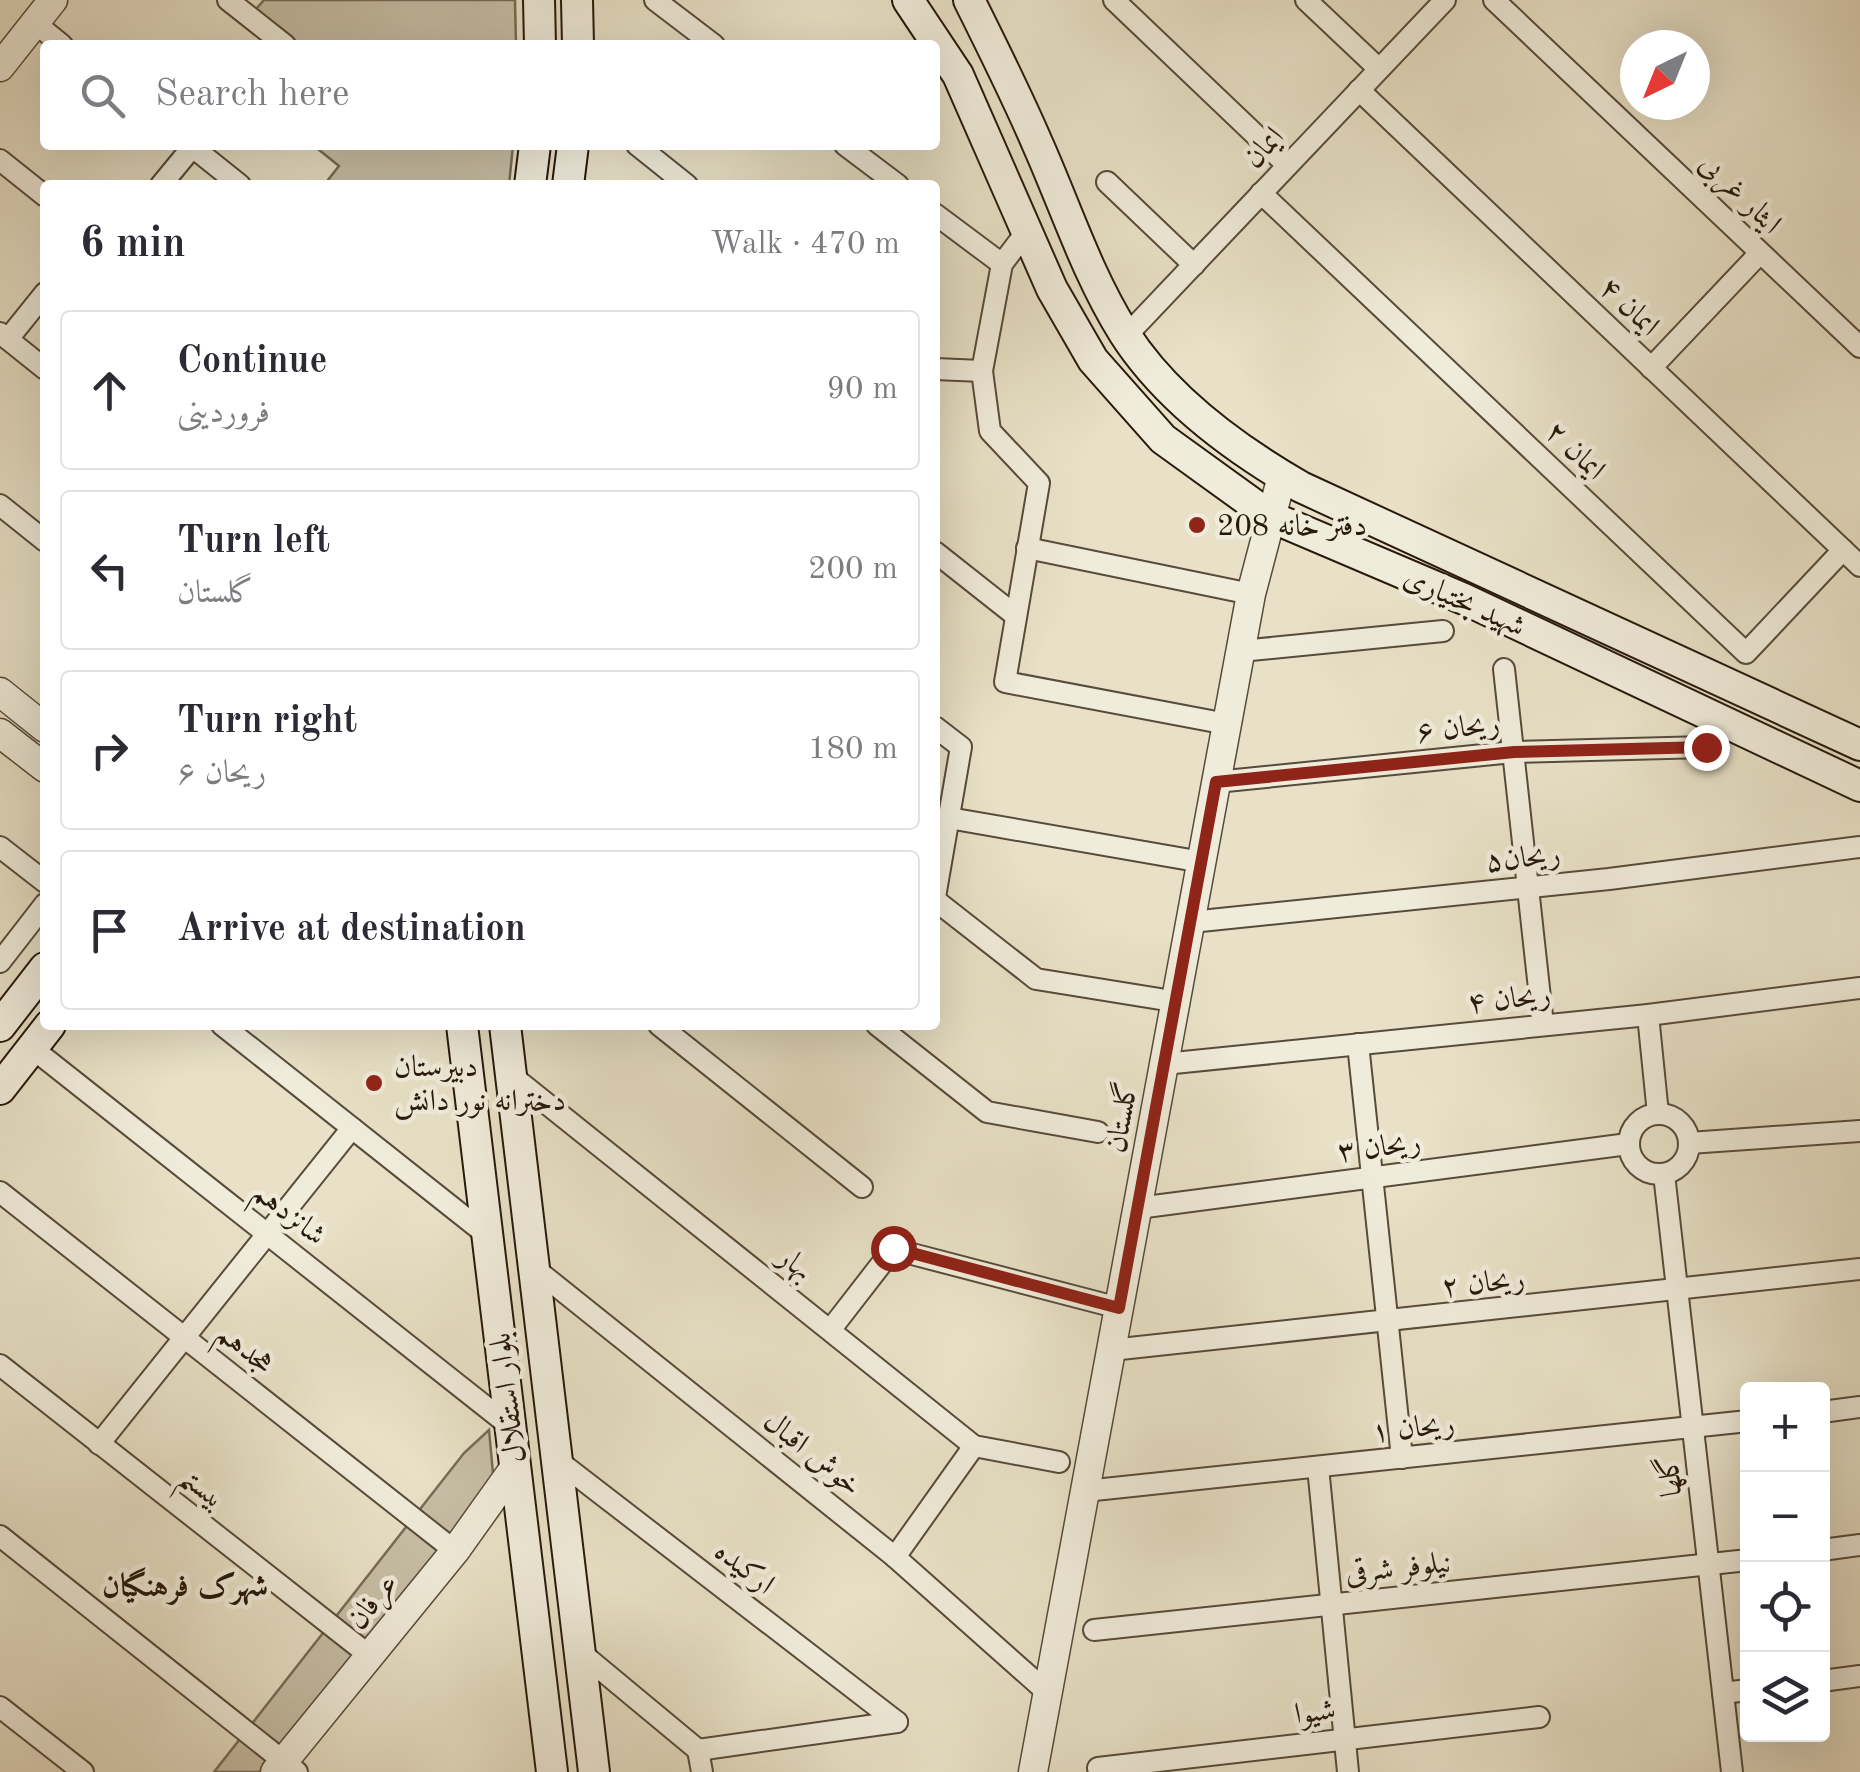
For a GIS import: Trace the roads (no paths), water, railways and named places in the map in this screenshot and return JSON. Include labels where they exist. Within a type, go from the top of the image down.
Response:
[{"type":"main road","points":[[539,0],[540,40]]},
{"type":"main road","points":[[577,0],[578,40]]},
{"type":"main road","name":"شهید بختیاری","points":[[908,0],[935,40]]},
{"type":"main road","name":"شهید بختیاری","points":[[969,0],[1039,147],[1092,276],[1126,336],[1184,402],[1242,454],[1860,745]]},
{"type":"main road","name":"شهید بختیاری","points":[[940,48],[958,75],[1052,290],[1094,360],[1163,440],[1272,517],[1464,599],[1860,786]]},
{"type":"main road","points":[[531,180],[534,150]]},
{"type":"main road","points":[[569,180],[572,150]]},
{"type":"main road","points":[[1,1022],[40,974]]},
{"type":"main road","name":"بلوار استقلال","points":[[463,1030],[552,1772]]},
{"type":"main road","name":"بلوار استقلال","points":[[506,1030],[594,1772]]},
{"type":"main road","points":[[0,1089],[41,1036]]},
{"type":"main road","points":[[515,1467],[557,1460]]},
{"type":"street","points":[[0,67],[53,0]]},
{"type":"street","points":[[228,0],[275,40]]},
{"type":"street","points":[[655,0],[707,40]]},
{"type":"street","points":[[1114,0],[1288,165]]},
{"type":"street","points":[[1306,0],[1379,69]]},
{"type":"street","name":"ایمان","points":[[1126,336],[1445,0]]},
{"type":"street","name":"ایثار غربی","points":[[1494,0],[1860,347]]},
{"type":"street","points":[[35,23],[56,40]]},
{"type":"street","name":"ایمان ۴","points":[[1359,90],[1860,566]]},
{"type":"street","points":[[165,180],[189,150]]},
{"type":"street","points":[[197,150],[234,180]]},
{"type":"street","points":[[643,150],[680,180]]},
{"type":"street","points":[[852,150],[891,180]]},
{"type":"street","points":[[0,160],[40,192]]},
{"type":"street","points":[[1107,182],[1194,264]]},
{"type":"street","name":"ایمان ۲","points":[[1261,193],[1746,653],[1844,550]]},
{"type":"street","points":[[940,218],[1002,264]]},
{"type":"street","points":[[1027,230],[1002,264],[982,372],[990,432],[1038,483],[1004,682],[1227,724]]},
{"type":"street","points":[[1651,368],[1760,253]]},
{"type":"street","points":[[40,298],[4,336],[40,364]]},
{"type":"street","points":[[940,369],[982,372]]},
{"type":"street","name":"گلستان","points":[[1033,1772],[1251,594],[1282,476]]},
{"type":"street","points":[[0,505],[40,537]]},
{"type":"street","points":[[1028,548],[1251,594]]},
{"type":"street","points":[[940,556],[1016,616]]},
{"type":"street","points":[[1241,651],[1443,631]]},
{"type":"street","points":[[1504,669],[1543,1025]]},
{"type":"street","points":[[0,692],[40,724]]},
{"type":"street","points":[[940,730],[961,747],[940,870]]},
{"type":"street","points":[[0,733],[40,764]]},
{"type":"street","name":"ریحان ۶","points":[[1216,782],[1514,752],[1706,747]]},
{"type":"street","points":[[949,818],[1202,862]]},
{"type":"street","points":[[0,847],[40,878]]},
{"type":"street","name":"ریحان۵","points":[[1190,922],[1860,848]]},
{"type":"street","points":[[940,903],[1036,979],[1160,999]]},
{"type":"street","points":[[0,962],[40,910]]},
{"type":"street","name":"ریحان ۴","points":[[1164,1064],[1860,988]]},
{"type":"street","points":[[1648,1014],[1658,1114]]},
{"type":"street","points":[[228,1030],[487,1234]]},
{"type":"street","points":[[665,1030],[862,1186]]},
{"type":"street","points":[[883,1030],[987,1112],[1098,1132]]},
{"type":"street","name":"شانزدهم","points":[[41,1036],[267,1234],[510,1426]]},
{"type":"street","points":[[1358,1044],[1402,1458]]},
{"type":"street","name":"بهار","points":[[511,1075],[974,1446],[1058,1462]]},
{"type":"street","points":[[1658,1114],[1683,1126],[1689,1143],[1680,1166],[1664,1174],[1639,1168],[1628,1144],[1640,1120],[1658,1114]]},
{"type":"street","points":[[99,1444],[352,1128]]},
{"type":"street","points":[[1689,1143],[1860,1130]]},
{"type":"street","name":"ریحان ۳","points":[[1138,1208],[1628,1144]]},
{"type":"street","name":"گلها","points":[[1664,1174],[1732,1772]]},
{"type":"street","name":"هجدهم","points":[[0,1192],[454,1551]]},
{"type":"street","points":[[831,1329],[893,1248],[1119,1308]]},
{"type":"street","name":"خوش اقبال","points":[[534,1268],[895,1557],[1048,1693]]},
{"type":"street","name":"ریحان ۲","points":[[1112,1350],[1679,1292],[1860,1269]]},
{"type":"street","name":"بیستم","points":[[0,1365],[370,1656]]},
{"type":"street","points":[[1830,1411],[1860,1407]]},
{"type":"street","name":"ریحان ۱","points":[[1086,1491],[1740,1423]]},
{"type":"street","points":[[895,1557],[974,1446]]},
{"type":"street","name":"ارکیده","points":[[557,1460],[897,1722],[698,1750]]},
{"type":"street","name":"عرفان","points":[[286,1768],[515,1467]]},
{"type":"street","points":[[1318,1467],[1348,1772]]},
{"type":"street","points":[[0,1536],[286,1768]]},
{"type":"street","points":[[1830,1549],[1860,1544]]},
{"type":"street","name":"نیلوفر شرقی","points":[[1094,1630],[1740,1561]]},
{"type":"street","points":[[580,1652],[698,1750],[702,1772]]},
{"type":"street","points":[[1830,1680],[1860,1676]]},
{"type":"street","points":[[1723,1693],[1740,1691]]},
{"type":"street","points":[[0,1707],[82,1772]]},
{"type":"street","name":"شیوا","points":[[1098,1768],[1539,1717]]},
{"type":"place","name":"دفتر خانه 208","points":[[1197,525]]},
{"type":"place","name":"دبیرستان دخترانه نور دانش","points":[[374,1083]]},
{"type":"district","name":"شهرک فرهنگیان","points":[[185,1585]]}]
